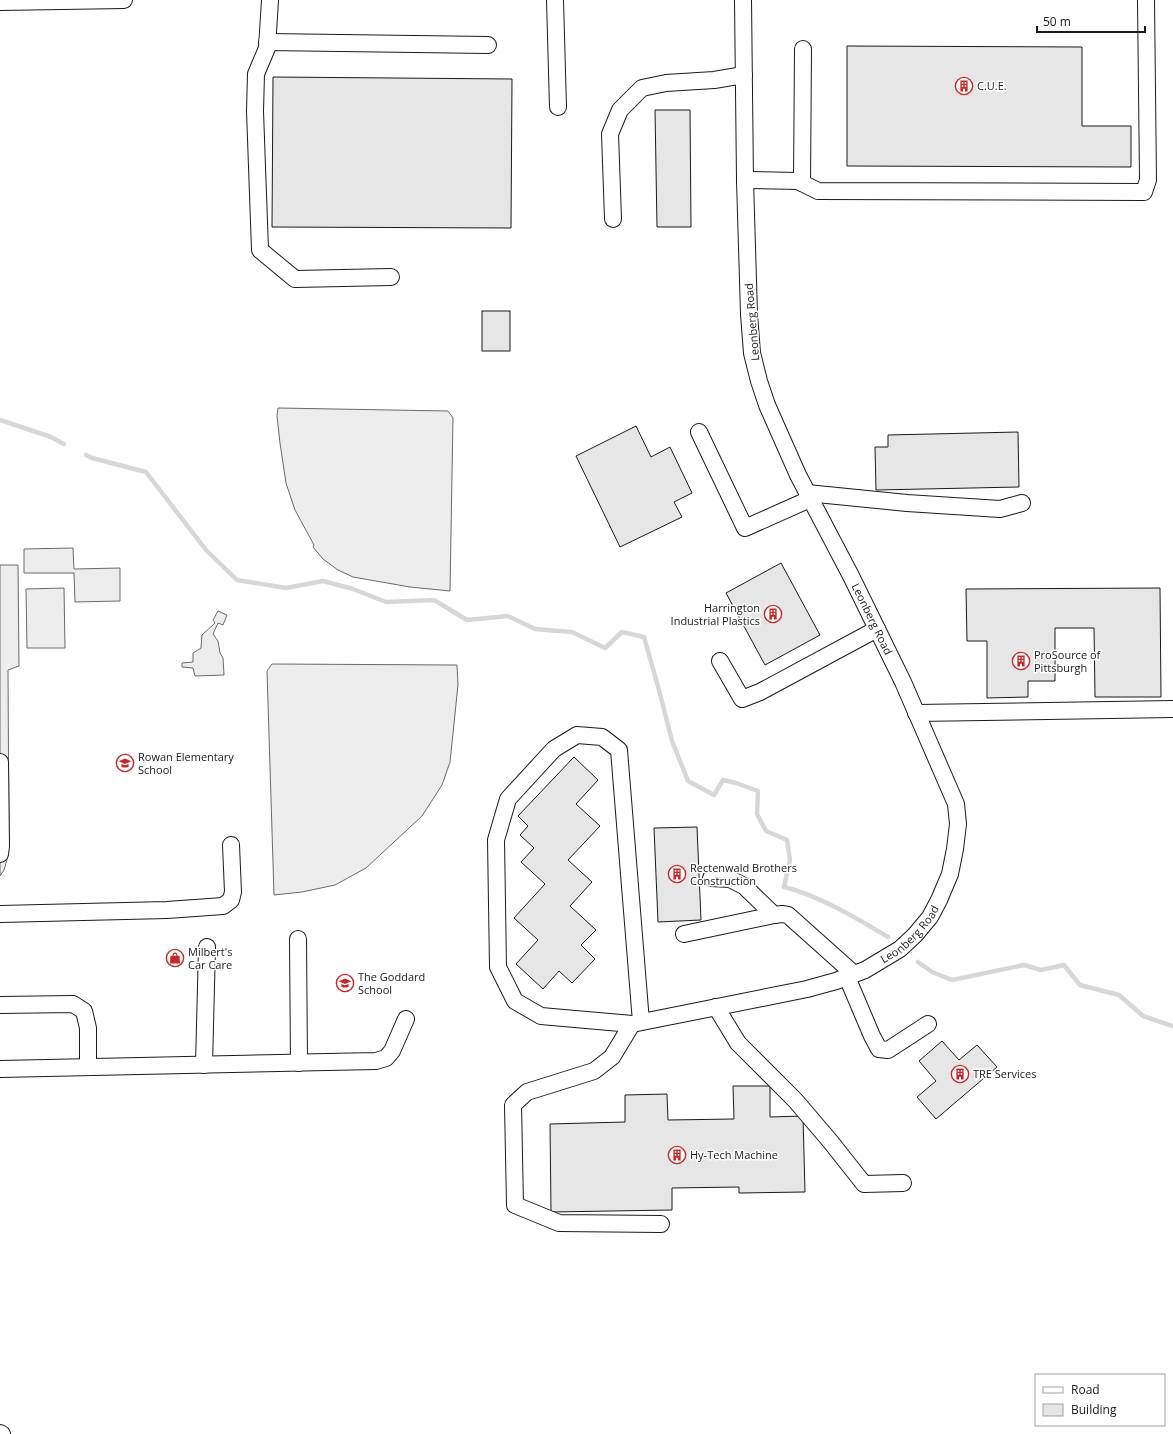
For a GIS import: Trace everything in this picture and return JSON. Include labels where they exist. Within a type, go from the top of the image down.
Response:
[{"type":"street","points":[[0,2],[124,0]]},
{"type":"street","points":[[270,0],[267,48],[256,74],[255,111],[260,250],[295,278],[391,277]]},
{"type":"street","points":[[555,0],[558,107]]},
{"type":"street","name":"Leonberg Road","points":[[636,1023],[619,750],[602,737],[577,735],[554,749],[508,798],[496,840],[498,967],[515,1001],[541,1016],[636,1023],[807,989],[836,981],[865,970],[900,949],[915,936],[930,917],[950,874],[958,824],[956,804],[916,713],[851,576],[798,476],[767,405],[759,381],[752,353],[749,314],[745,180],[743,0]]},
{"type":"street","points":[[745,180],[798,181],[818,191],[1144,192],[1148,180],[1146,0]]},
{"type":"street","points":[[267,42],[488,46]]},
{"type":"street","points":[[802,183],[803,49]]},
{"type":"street","points":[[613,219],[610,134],[620,110],[642,88],[666,83],[714,80],[744,75]]},
{"type":"street","points":[[699,432],[745,528],[808,496],[1000,509],[1022,503]]},
{"type":"street","points":[[720,661],[742,699],[760,692],[877,629]]},
{"type":"street","points":[[916,713],[1173,709]]},
{"type":"street","points":[[0,762],[0,854]]},
{"type":"street","points":[[0,914],[167,910],[223,906],[230,900],[233,892],[231,845]]},
{"type":"street","points":[[711,878],[730,879],[744,886],[774,915]]},
{"type":"street","points":[[684,934],[774,915],[788,915],[850,975],[872,1036],[879,1049],[888,1050],[928,1024]]},
{"type":"street","points":[[298,939],[298,1063]]},
{"type":"street","points":[[204,1065],[207,947]]},
{"type":"street","points":[[0,1005],[73,1004],[84,1011],[88,1028],[88,1067]]},
{"type":"street","points":[[716,1007],[738,1043],[795,1100],[864,1184],[903,1183]]},
{"type":"street","points":[[0,1069],[376,1061],[386,1058],[392,1051],[406,1019]]},
{"type":"street","points":[[636,1023],[612,1057],[594,1070],[527,1092],[514,1105],[515,1205],[559,1223],[661,1224]]},
{"type":"shaded area","points":[[278,408],[448,411],[453,418],[450,591],[410,587],[353,577],[338,570],[323,559],[313,547],[314,545],[295,510],[286,483],[277,416]]},
{"type":"shaded area","points":[[73,548],[74,569],[120,568],[120,601],[75,602],[74,573],[24,573],[24,549]]},
{"type":"shaded area","points":[[0,565],[18,565],[19,666],[8,670],[9,844],[8,856],[4,870],[0,876]]},
{"type":"shaded area","points":[[64,588],[65,648],[27,648],[26,589]]},
{"type":"shaded area","points":[[218,611],[227,615],[223,625],[218,623],[213,634],[218,641],[220,653],[223,658],[224,675],[195,676],[193,668],[182,667],[182,663],[193,662],[193,653],[201,648],[202,635],[215,623],[213,620]]},
{"type":"shaded area","points":[[272,664],[457,665],[458,685],[450,762],[442,785],[422,816],[366,868],[335,885],[302,892],[274,895],[267,671]]},
{"type":"building","name":"C.U.E.","points":[[847,46],[1082,47],[1082,126],[1131,126],[1131,167],[847,166]]},
{"type":"building","points":[[273,77],[512,79],[511,228],[272,227]]},
{"type":"building","points":[[655,110],[690,110],[691,227],[657,227]]},
{"type":"building","points":[[482,311],[510,311],[510,351],[482,351]]},
{"type":"building","points":[[636,426],[651,457],[670,447],[692,493],[674,502],[682,517],[620,547],[576,456]]},
{"type":"building","points":[[1018,432],[1019,487],[876,490],[875,447],[888,447],[888,435]]},
{"type":"building","name":"Harrington Industrial Plastics","points":[[781,563],[820,635],[765,665],[726,593]]},
{"type":"building","name":"ProSource of Pittsburgh","points":[[1160,588],[1161,697],[1095,697],[1094,628],[1055,628],[1055,681],[1028,681],[1028,697],[987,698],[987,641],[967,641],[966,589]]},
{"type":"building","points":[[574,757],[598,780],[576,804],[600,826],[568,860],[592,882],[570,906],[596,930],[581,945],[595,959],[572,983],[559,971],[543,989],[516,964],[538,940],[514,918],[545,884],[521,862],[534,848],[520,835],[528,826],[518,816]]},
{"type":"building","name":"Rectenwald Brothers Construction","points":[[697,827],[701,920],[658,922],[654,828]]},
{"type":"building","name":"TRE Services","points":[[942,1041],[959,1060],[977,1045],[997,1067],[936,1119],[917,1097],[936,1081],[919,1061]]},
{"type":"building","name":"Hy-Tech Machine","points":[[733,1086],[770,1086],[770,1117],[803,1116],[805,1192],[739,1193],[739,1187],[672,1188],[672,1210],[551,1212],[550,1124],[625,1122],[625,1095],[667,1094],[668,1120],[734,1119]]},
{"type":"waterway","points":[[0,420],[51,437],[64,444]]},
{"type":"waterway","points":[[86,455],[92,458],[146,472],[206,550],[237,580],[286,588],[323,581],[353,589],[386,602],[434,600],[467,620],[508,616],[535,629],[572,632],[605,648],[622,632],[644,637],[672,741],[688,781],[714,795],[723,780],[758,791],[757,814],[766,831],[787,840],[790,860],[784,887],[824,902],[851,915],[888,937]]},
{"type":"waterway","points":[[918,962],[932,972],[952,980],[1024,965],[1041,970],[1064,965],[1080,985],[1119,995],[1143,1016],[1173,1026]]},
{"type":"place","name":"C.U.E.","points":[[964,86]]},
{"type":"place","name":"Harrington Industrial Plastics","points":[[773,614]]},
{"type":"place","name":"ProSource of Pittsburgh","points":[[1021,661]]},
{"type":"place","name":"Rowan Elementary School","points":[[125,763]]},
{"type":"place","name":"Rectenwald Brothers Construction","points":[[677,874]]},
{"type":"place","name":"Milbert's Car Care","points":[[175,958]]},
{"type":"place","name":"The Goddard School","points":[[345,983]]},
{"type":"place","name":"TRE Services","points":[[960,1074]]},
{"type":"place","name":"Hy-Tech Machine","points":[[677,1155]]}]
